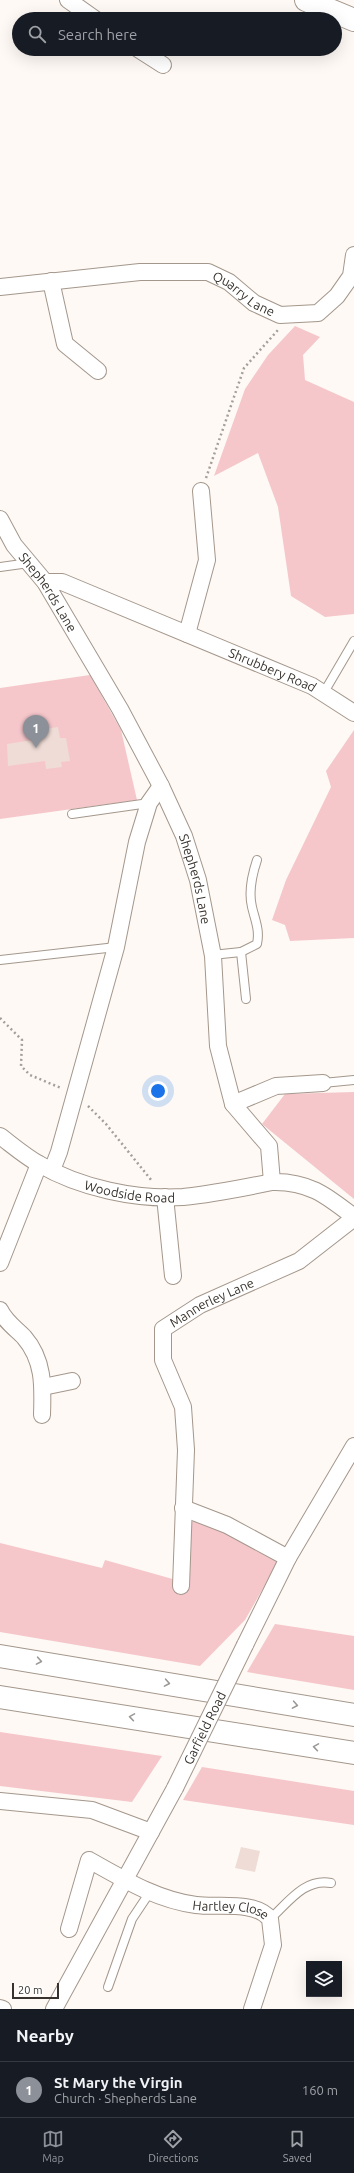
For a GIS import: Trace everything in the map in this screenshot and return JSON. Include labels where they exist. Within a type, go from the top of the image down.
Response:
[{"type":"main road","points":[[306,0],[335,12]]},
{"type":"main road","points":[[342,15],[354,20]]},
{"type":"main road","points":[[0,1656],[354,1715]]},
{"type":"main road","points":[[0,1697],[354,1753]]},
{"type":"street","points":[[68,0],[85,12]]},
{"type":"street","points":[[149,56],[163,65]]},
{"type":"street","name":"Quarry Lane","points":[[0,287],[140,272],[208,272],[229,282],[254,303],[280,315],[318,313],[338,296],[351,276],[354,255]]},
{"type":"street","points":[[51,281],[64,344],[98,371]]},
{"type":"street","points":[[187,634],[207,560],[201,491]]},
{"type":"street","name":"Shepherds Lane","points":[[0,519],[14,545],[45,582],[120,709],[161,786],[184,836],[198,880],[212,955],[218,1046],[233,1104],[269,1146],[272,1182]]},
{"type":"street","name":"Shrubbery Road","points":[[45,582],[62,582],[312,686],[354,713]]},
{"type":"street","points":[[0,1263],[45,1167],[59,1152],[116,947],[137,842],[149,803],[161,786]]},
{"type":"street","points":[[233,1104],[276,1086],[323,1083]]},
{"type":"street","name":"Woodside Road","points":[[0,1136],[45,1167],[101,1188],[132,1194],[164,1197],[205,1194],[272,1182]]},
{"type":"street","points":[[272,1182],[293,1183],[315,1189],[354,1217]]},
{"type":"street","points":[[164,1197],[173,1276]]},
{"type":"street","name":"Mannerley Lane","points":[[181,1586],[186,1450],[183,1407],[163,1360],[163,1330],[200,1305],[299,1262],[354,1217]]},
{"type":"street","points":[[0,1310],[9,1324],[33,1348],[41,1368],[43,1387],[42,1416]]},
{"type":"street","points":[[43,1387],[72,1381]]},
{"type":"street","name":"Garfield Road","points":[[54,2009],[175,1788],[288,1558],[354,1446]]},
{"type":"street","points":[[183,1508],[227,1525],[288,1558]]},
{"type":"street","points":[[0,1801],[92,1810],[151,1832]]},
{"type":"street","name":"Hartley Close","points":[[69,1929],[90,1860],[124,1880],[150,1892],[196,1905],[246,1907],[261,1912],[270,1919],[273,1945],[252,2009]]},
{"type":"lane","points":[[0,567],[30,563]]},
{"type":"lane","points":[[323,694],[354,641]]},
{"type":"lane","points":[[72,814],[149,803]]},
{"type":"lane","points":[[212,955],[241,952],[252,948],[257,944],[259,937],[250,895],[252,876],[257,860]]},
{"type":"lane","points":[[0,960],[116,947]]},
{"type":"lane","points":[[241,952],[246,999]]},
{"type":"lane","points":[[323,1083],[354,1080]]},
{"type":"lane","points":[[270,1919],[301,1890],[312,1883],[321,1881],[331,1883]]},
{"type":"lane","points":[[108,1986],[130,1925],[150,1892]]},
{"type":"path","points":[[201,491],[244,368],[292,315]]},
{"type":"path","points":[[0,1018],[22,1040],[21,1066],[30,1075],[76,1094],[111,1130],[164,1197]]},
{"type":"shaded area","points":[[295,326],[320,337],[303,355],[305,380],[354,402],[354,614],[325,617],[291,596],[278,507],[258,453],[214,476],[245,389],[268,355]]},
{"type":"shaded area","points":[[90,675],[121,730],[137,800],[0,819],[0,688]]},
{"type":"shaded area","points":[[354,730],[354,938],[290,941],[285,925],[272,920],[286,880],[331,787],[326,771]]},
{"type":"shaded area","points":[[354,1092],[354,1199],[262,1124],[285,1094]]},
{"type":"shaded area","points":[[198,1519],[232,1532],[278,1562],[245,1620],[200,1666],[0,1632],[0,1543],[102,1568],[105,1560],[187,1583],[190,1523]]},
{"type":"shaded area","points":[[275,1624],[354,1636],[354,1690],[247,1672]]},
{"type":"shaded area","points":[[0,1732],[162,1756],[132,1802],[0,1786]]},
{"type":"shaded area","points":[[202,1767],[354,1791],[354,1825],[183,1800]]},
{"type":"building","points":[[58,727],[60,738],[66,738],[70,761],[61,762],[62,767],[46,769],[45,761],[8,766],[7,744],[39,739],[38,730]]},
{"type":"building","points":[[241,1847],[260,1851],[255,1872],[235,1868]]},
{"type":"place","name":"St Mary the Virgin","points":[[36,748]]}]
